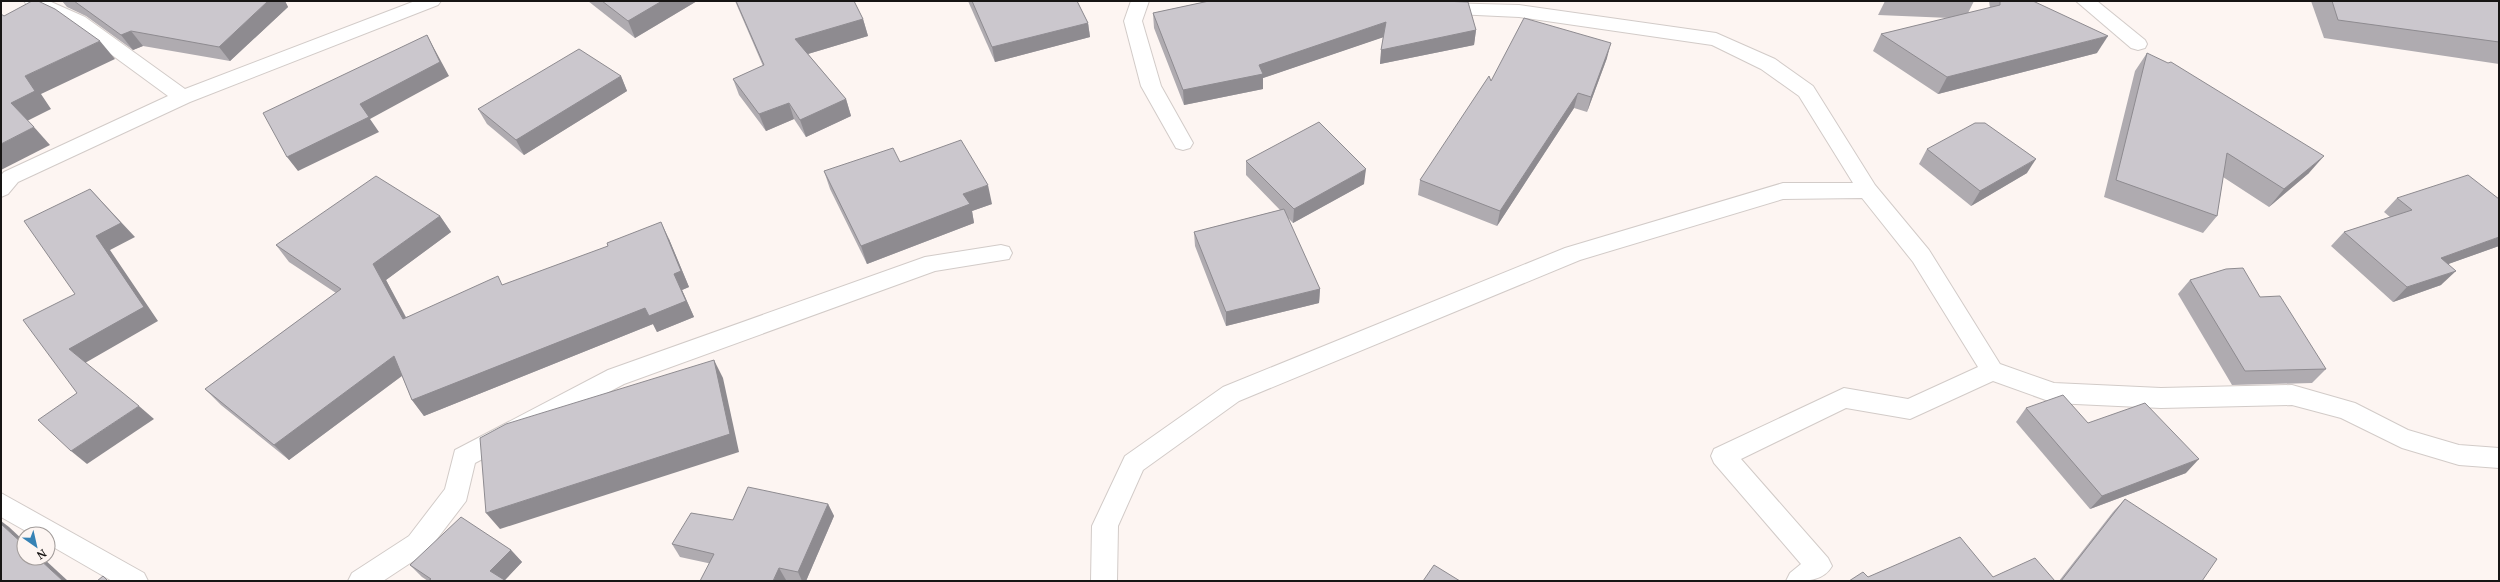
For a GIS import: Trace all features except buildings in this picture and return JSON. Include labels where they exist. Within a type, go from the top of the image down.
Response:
[{"type":"street","points":[[33,1],[78,21],[183,97]]},
{"type":"street","points":[[1,189],[11,178],[183,97],[432,1]]},
{"type":"street","points":[[1140,1],[1133,21],[1151,86],[1183,143]]},
{"type":"street","points":[[2085,1],[2138,44]]},
{"type":"street","points":[[1423,8],[1519,11],[1716,39],[1768,64],[1806,91],[1868,190],[1921,256],[1992,371],[2054,393],[2161,398],[2292,395],[2347,410],[2402,438],[2452,453],[2499,458]]},
{"type":"street","points":[[1104,581],[1105,526],[1134,464],[1231,394],[1573,254],[1784,191],[1868,190]]},
{"type":"street","points":[[361,581],[418,544],[457,492],[464,457],[616,378],[932,263],[1001,253]]},
{"type":"street","points":[[1798,581],[1819,566],[1723,456],[1844,398],[1910,409],[1992,371]]},
{"type":"street","points":[[1,504],[135,581]]}]
